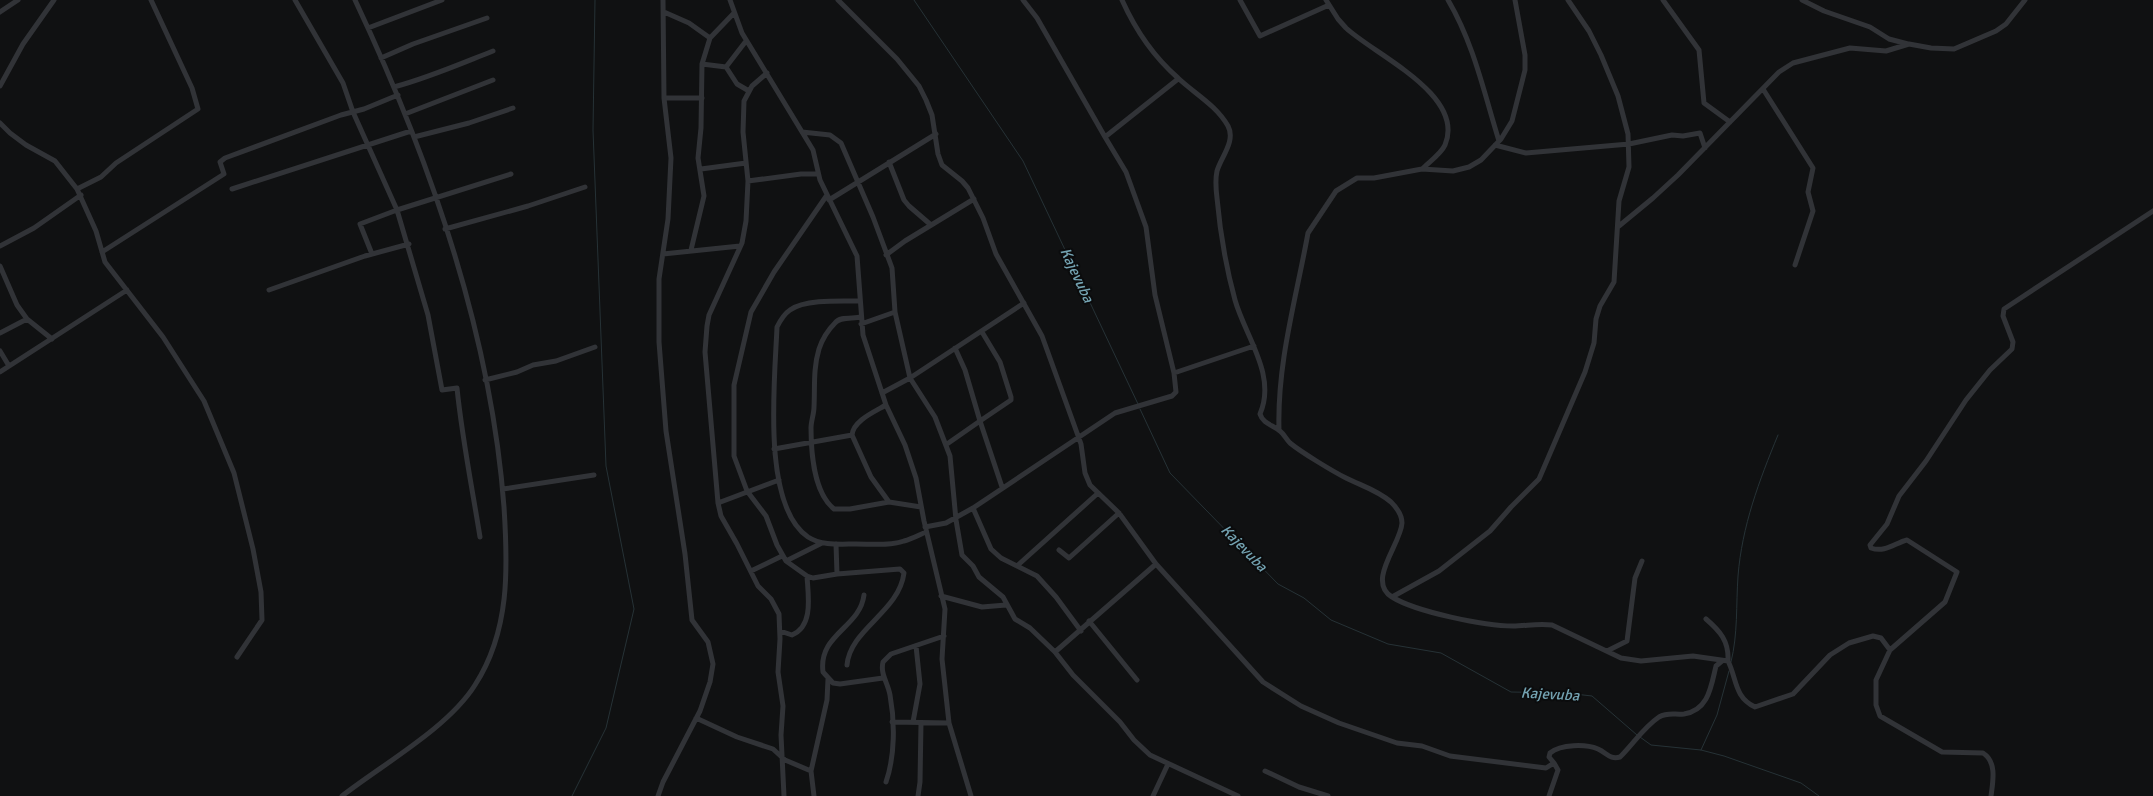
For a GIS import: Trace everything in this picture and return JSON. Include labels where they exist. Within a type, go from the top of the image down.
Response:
[{"type":"street","points":[[0,12],[18,0]]},
{"type":"street","points":[[0,86],[23,44],[54,0]]},
{"type":"street","points":[[78,188],[101,177],[116,163],[198,109],[192,88],[151,0]]},
{"type":"street","points":[[295,0],[336,69],[353,112],[397,210],[428,315],[442,390],[457,388],[461,430],[471,475],[480,537]]},
{"type":"street","points":[[342,796],[391,761],[453,711],[467,696],[481,675],[500,625],[506,590],[508,564],[503,489],[486,380],[467,298],[445,229],[437,197],[398,95],[355,0]]},
{"type":"street","points":[[368,28],[442,0]]},
{"type":"street","points":[[658,796],[663,782],[696,718],[710,682],[713,664],[708,642],[692,620],[685,554],[666,431],[659,342],[659,279],[668,219],[671,158],[664,98],[663,0]]},
{"type":"street","points":[[730,0],[746,41],[767,73],[815,156],[818,174],[858,256],[861,324],[867,349],[886,405],[911,460],[920,491],[926,529],[945,616],[942,659],[949,723],[971,796]]},
{"type":"street","points":[[838,0],[882,43],[919,86],[932,114],[938,154],[942,165],[962,181],[974,199],[996,254],[1042,336],[1083,452],[1085,473],[1090,485],[1097,494],[1119,513],[1156,564],[1263,682],[1301,706],[1339,723],[1397,743],[1422,746],[1450,756],[1546,768],[1554,763]]},
{"type":"street","points":[[860,301],[806,304],[790,309],[781,319],[777,327],[774,449],[779,480],[784,499],[798,528],[810,538],[822,543],[891,544],[904,542],[926,529],[946,522],[973,508],[1002,487],[1115,413],[1172,396],[1176,392],[1174,374],[1155,295],[1146,227],[1126,172],[1037,18],[1023,0]]},
{"type":"street","points":[[1122,0],[1139,32],[1160,61],[1178,79],[1214,109],[1230,132],[1230,139],[1217,171],[1216,180],[1218,210],[1235,302],[1254,346],[1264,379],[1264,404],[1260,414],[1270,426],[1280,430],[1289,442],[1345,477],[1375,489],[1392,503],[1398,511],[1402,524],[1384,571],[1383,586],[1392,597],[1439,615],[1512,626],[1541,623],[1552,625],[1621,658],[1641,661],[1693,656],[1728,661]]},
{"type":"street","points":[[1240,0],[1260,36],[1329,5]]},
{"type":"street","points":[[1326,0],[1338,19],[1354,36],[1420,82],[1441,106],[1448,127],[1447,139],[1439,153],[1422,169]]},
{"type":"street","points":[[1448,0],[1467,36],[1479,69],[1497,143]]},
{"type":"street","points":[[1280,430],[1278,401],[1280,373],[1308,233],[1336,191],[1357,178],[1374,178],[1422,169],[1453,170],[1473,166],[1497,143],[1512,121],[1525,70],[1525,55],[1515,0]]},
{"type":"street","points":[[1392,597],[1439,571],[1490,531],[1539,479],[1585,372],[1594,344],[1596,319],[1600,306],[1614,282],[1619,226],[1619,200],[1629,167],[1629,144],[1626,122],[1611,79],[1589,31],[1568,0]]},
{"type":"street","points":[[1663,0],[1699,50],[1704,103],[1730,122]]},
{"type":"street","points":[[1802,0],[1870,27],[1889,39],[1931,48],[1956,48],[1996,31],[2006,24],[2026,0]]},
{"type":"street","points":[[664,12],[690,23],[710,38]]},
{"type":"street","points":[[691,250],[704,196],[701,169],[698,158],[702,98],[702,64],[710,38],[734,13]]},
{"type":"street","points":[[381,58],[413,44],[486,18]]},
{"type":"street","points":[[726,67],[746,41]]},
{"type":"street","points":[[1619,226],[1653,198],[1705,148],[1779,72],[1793,63],[1850,48],[1886,51],[1909,44]]},
{"type":"street","points":[[394,87],[425,78],[493,51]]},
{"type":"street","points":[[702,64],[726,67],[737,84],[749,91]]},
{"type":"street","points":[[767,73],[758,79],[749,91],[743,109],[743,132],[748,181],[746,221],[740,246],[709,315],[705,359],[718,503],[721,516],[758,586],[771,599],[776,608],[780,631],[778,672],[783,706],[782,757],[784,796]]},
{"type":"street","points":[[1105,137],[1178,79]]},
{"type":"street","points":[[405,114],[493,80]]},
{"type":"street","points":[[1763,89],[1812,168],[1808,192],[1813,211],[1795,265]]},
{"type":"street","points":[[102,252],[224,174],[220,162],[225,158],[398,95]]},
{"type":"street","points":[[664,98],[702,98]]},
{"type":"street","points":[[414,137],[469,123],[513,108]]},
{"type":"street","points":[[0,123],[26,145],[55,161],[78,188],[105,262],[163,337],[204,401],[234,473],[258,573],[263,616],[260,626],[237,657]]},
{"type":"street","points":[[232,190],[411,131]]},
{"type":"street","points":[[802,132],[830,135],[838,140],[844,147],[859,181],[892,268],[896,312],[910,378],[935,417],[947,444],[951,461],[955,516],[962,555],[973,566],[979,577],[997,591],[1015,619],[1030,628],[1055,652],[1073,675],[1120,722],[1134,740],[1150,755],[1238,796]]},
{"type":"street","points":[[1497,143],[1526,153],[1629,144],[1672,135],[1683,136],[1700,133],[1705,148]]},
{"type":"street","points":[[847,665],[848,656],[855,643],[895,597],[903,583],[904,573],[900,568],[812,578],[784,559],[771,524],[747,491],[740,476],[734,448],[734,385],[745,334],[756,303],[828,197],[859,181],[936,134]]},
{"type":"street","points":[[889,162],[904,200],[931,225]]},
{"type":"street","points":[[701,169],[746,163]]},
{"type":"street","points":[[372,254],[360,224],[397,210],[511,174]]},
{"type":"street","points":[[748,181],[801,174],[818,174]]},
{"type":"street","points":[[445,229],[528,206],[585,187]]},
{"type":"street","points":[[0,246],[34,228],[81,195]]},
{"type":"street","points":[[886,255],[974,199]]},
{"type":"street","points":[[1991,796],[1993,764],[1983,753],[1942,752],[1880,716],[1876,705],[1876,680],[1890,650],[1945,602],[1957,572],[1907,540],[1884,549],[1877,550],[1871,548],[1870,545],[1886,524],[1899,496],[1926,461],[1966,400],[1990,370],[2012,348],[2013,342],[2003,316],[2004,309],[2153,211]]},
{"type":"street","points":[[269,290],[372,254],[408,244]]},
{"type":"street","points":[[663,254],[740,246]]},
{"type":"street","points":[[0,266],[17,305],[27,319],[52,339]]},
{"type":"street","points":[[0,372],[126,290]]},
{"type":"street","points":[[882,393],[910,378],[1024,303]]},
{"type":"street","points":[[861,324],[896,312]]},
{"type":"street","points":[[861,317],[844,318],[835,322],[823,339],[815,367],[812,442],[814,470],[830,506],[839,510],[889,502],[922,507]]},
{"type":"street","points":[[0,333],[27,319]]},
{"type":"street","points":[[947,444],[1012,398],[1000,362],[982,332]]},
{"type":"street","points":[[1174,374],[1254,346]]},
{"type":"street","points":[[486,380],[517,372],[533,365],[556,361],[595,347]]},
{"type":"street","points":[[955,348],[965,370],[1002,487]]},
{"type":"street","points":[[0,351],[10,366]]},
{"type":"street","points":[[886,405],[861,421],[854,429],[852,436],[871,477],[889,502]]},
{"type":"street","points":[[774,449],[852,436]]},
{"type":"street","points":[[503,489],[594,475]]},
{"type":"street","points":[[718,503],[779,480]]},
{"type":"street","points":[[1018,565],[1097,494]]},
{"type":"street","points":[[973,508],[991,549],[1001,558],[1018,565],[1044,582],[1081,631]]},
{"type":"street","points":[[1059,550],[1069,558],[1119,513]]},
{"type":"street","points":[[751,571],[822,543]]},
{"type":"street","points":[[836,544],[837,574]]},
{"type":"street","points":[[1607,651],[1626,641],[1635,578],[1642,561]]},
{"type":"street","points":[[1055,652],[1081,631],[1089,621],[1156,564]]},
{"type":"street","points":[[780,631],[792,635],[803,626],[808,605],[807,576]]},
{"type":"street","points":[[864,595],[858,612],[829,644],[823,654],[823,672],[833,683],[840,684],[883,678]]},
{"type":"street","points":[[941,596],[982,607],[1006,605]]},
{"type":"street","points":[[1706,619],[1720,630],[1727,645],[1728,661],[1734,672],[1736,688],[1740,696],[1755,707],[1793,694],[1830,655],[1849,642],[1873,636],[1882,638],[1890,650]]},
{"type":"street","points":[[1089,621],[1137,680]]},
{"type":"street","points":[[886,782],[892,754],[892,722],[890,696],[883,678],[882,666],[886,658],[944,636]]},
{"type":"street","points":[[913,722],[920,684],[916,646]]},
{"type":"street","points":[[1549,796],[1558,770],[1549,757],[1550,752],[1555,748],[1565,747],[1598,749],[1611,758],[1620,757],[1642,732],[1659,717],[1666,713],[1689,712],[1703,703],[1710,694],[1716,666],[1722,661]]},
{"type":"street","points":[[814,796],[811,771],[827,700],[828,679]]},
{"type":"street","points":[[696,718],[737,737],[772,749],[785,760],[811,771]]},
{"type":"street","points":[[892,722],[949,723]]},
{"type":"street","points":[[918,796],[920,782],[921,723]]},
{"type":"street","points":[[1153,796],[1168,764]]},
{"type":"street","points":[[1265,771],[1299,787],[1328,796]]},
{"type":"waterway","points":[[572,796],[606,728],[634,609],[606,466],[593,130],[595,0]]},
{"type":"waterway","name":"Kajevuba","points":[[914,0],[1023,161],[1138,404]]},
{"type":"waterway","name":"Kajevuba","points":[[1140,409],[1170,473],[1278,584],[1304,598],[1331,620],[1388,644],[1441,653],[1511,692],[1566,693],[1592,696],[1637,735]]},
{"type":"waterway","points":[[1731,662],[1735,641],[1738,576],[1743,539],[1752,504],[1778,435]]},
{"type":"waterway","points":[[1701,750],[1717,715],[1729,671]]},
{"type":"waterway","name":"Kajevuba","points":[[1640,737],[1651,745],[1701,750],[1724,756],[1801,783],[1819,796]]}]
